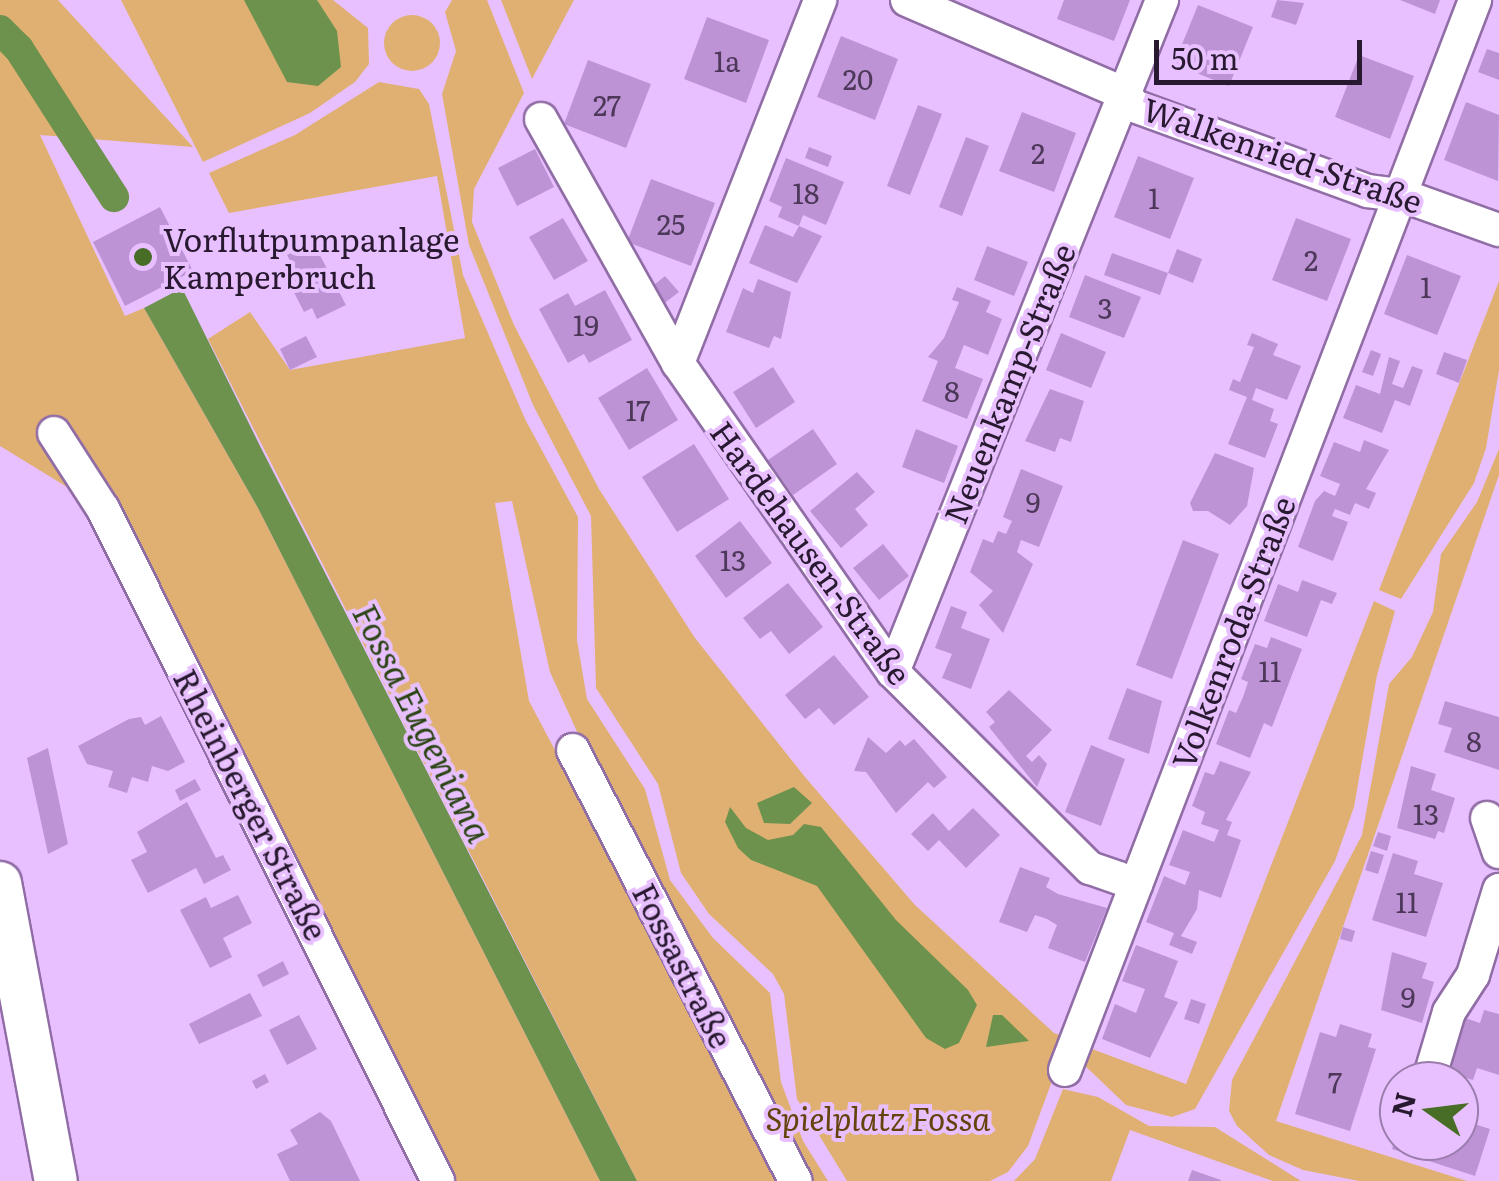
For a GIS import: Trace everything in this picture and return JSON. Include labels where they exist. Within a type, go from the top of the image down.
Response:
[{"type":"main road","points":[[0,883],[56,1181]]},
{"type":"street","points":[[678,363],[820,0]]},
{"type":"street","name":"Walkenried-Straße","points":[[906,0],[1125,94],[1134,106],[1368,191],[1401,195],[1499,230]]},
{"type":"street","name":"Neuenkamp-Straße","points":[[893,672],[1162,0]]},
{"type":"street","name":"Volkenroda-Straße","points":[[1065,1070],[1475,0]]},
{"type":"street","name":"Hardehausen-Straße","points":[[541,119],[678,363],[893,672],[1090,868],[1136,884]]},
{"type":"street","name":"Rheinberger Straße","points":[[54,433],[104,508],[438,1181]]},
{"type":"street","name":"Fossastraße","points":[[574,750],[795,1181]]},
{"type":"street","points":[[1488,818],[1499,852]]},
{"type":"street","points":[[1434,1061],[1449,1012],[1486,979],[1499,890]]},
{"type":"green space","points":[[0,0],[58,0],[193,147],[40,135],[125,316],[144,308],[258,508],[600,1181],[438,1181],[103,509],[0,446]]},
{"type":"green space","points":[[121,0],[333,0],[368,28],[369,64],[355,82],[310,113],[203,162]]},
{"type":"green space","name":"Spielplatz Fossa","points":[[452,0],[487,0],[524,93],[474,189],[472,222],[514,325],[599,489],[695,638],[805,777],[915,905],[1054,1033],[1068,1038],[1028,1146],[1008,1172],[990,1181],[847,1181],[797,1099],[784,994],[773,974],[709,914],[681,873],[658,784],[596,688],[591,516],[533,405],[469,245],[442,94],[456,51],[445,12]]},
{"type":"green space","points":[[501,0],[574,0],[532,79]]},
{"type":"green space","points":[[412,15],[431,24],[440,43],[431,62],[412,71],[393,62],[384,43],[393,24]]},
{"type":"green space","points":[[379,82],[419,89],[429,104],[463,275],[525,419],[578,517],[577,640],[587,699],[645,789],[670,880],[713,938],[770,993],[781,1082],[803,1141],[828,1181],[802,1181],[617,820],[550,672],[512,501],[495,503],[529,701],[783,1181],[637,1181],[208,339],[250,312],[290,370],[465,338],[437,176],[229,213],[209,173],[295,135]]},
{"type":"green space","points":[[1499,281],[1499,370],[1486,448],[1474,483],[1401,599],[1379,590]]},
{"type":"green space","points":[[1499,449],[1499,475],[1276,1121],[1379,1153],[1379,1161],[1403,1161],[1467,1181],[1359,1181],[1303,1170],[1269,1155],[1237,1126],[1229,1111],[1232,1080],[1362,835],[1389,684],[1412,657],[1433,612],[1441,554],[1477,502]]},
{"type":"green space","points":[[1374,601],[1395,611],[1377,675],[1354,807],[1335,861],[1195,1109],[1172,1117],[1126,1105],[1080,1061],[1084,1046],[1186,1084]]},
{"type":"green space","points":[[1063,1089],[1098,1097],[1149,1126],[1215,1127],[1301,1181],[1273,1181],[1130,1130],[1111,1181],[1014,1181],[1035,1159]]},
{"type":"shaded area","points":[[244,0],[317,0],[337,31],[341,67],[318,86],[287,82]]},
{"type":"shaded area","name":"Fossa Eugeniana","points":[[182,288],[637,1181],[600,1181],[258,508],[144,308]]},
{"type":"shaded area","points":[[794,787],[812,803],[790,824],[764,823],[757,803]]},
{"type":"shaded area","points":[[730,807],[746,828],[768,840],[793,835],[804,824],[821,827],[896,920],[968,990],[977,1005],[959,1043],[945,1049],[926,1038],[817,886],[751,860],[738,848],[725,822]]},
{"type":"shaded area","points":[[993,1015],[1002,1015],[1029,1041],[986,1047]]},
{"type":"building","points":[[1064,0],[1130,0],[1114,41],[1057,19]]},
{"type":"building","points":[[1277,0],[1304,3],[1296,25],[1271,17]]},
{"type":"building","points":[[1400,0],[1440,0],[1435,14]]},
{"type":"building","points":[[1198,5],[1253,27],[1229,86],[1174,64]]},
{"type":"building","points":[[707,17],[769,40],[746,103],[684,79]]},
{"type":"building","points":[[841,36],[898,59],[875,120],[817,97]]},
{"type":"building","points":[[1487,49],[1499,53],[1499,80],[1478,72]]},
{"type":"building","points":[[1359,55],[1414,76],[1390,139],[1335,117]]},
{"type":"building","points":[[588,60],[651,84],[626,148],[564,124]]},
{"type":"building","points":[[1466,102],[1499,115],[1498,181],[1444,160]]},
{"type":"building","points":[[918,105],[942,114],[910,195],[887,186]]},
{"type":"building","points":[[1022,112],[1076,133],[1054,192],[999,171]]},
{"type":"building","points":[[966,137],[989,146],[962,216],[939,207]]},
{"type":"building","points":[[809,147],[832,156],[828,167],[805,158]]},
{"type":"building","points":[[535,149],[554,187],[517,206],[498,168]]},
{"type":"building","points":[[1138,156],[1194,178],[1170,239],[1114,217]]},
{"type":"building","points":[[786,158],[844,182],[826,225],[803,215],[799,226],[778,217],[782,207],[769,201]]},
{"type":"building","points":[[651,179],[715,203],[691,266],[627,242]]},
{"type":"building","name":"Vorflutpumpanlage Kamperbruch","points":[[160,207],[193,271],[125,306],[93,242]]},
{"type":"building","points":[[563,218],[588,261],[554,280],[529,237]]},
{"type":"building","points":[[1296,218],[1351,239],[1327,301],[1272,280]]},
{"type":"building","points":[[765,225],[793,237],[799,226],[822,236],[797,283],[749,263]]},
{"type":"building","points":[[313,242],[346,305],[317,319],[312,308],[304,312],[282,269],[292,264],[287,255]]},
{"type":"building","points":[[987,246],[1028,262],[1014,296],[974,280]]},
{"type":"building","points":[[1177,249],[1202,259],[1193,283],[1168,273]]},
{"type":"building","points":[[1112,253],[1168,273],[1160,295],[1104,275]]},
{"type":"building","points":[[1407,255],[1461,276],[1437,335],[1384,314]]},
{"type":"building","points":[[1085,275],[1141,297],[1124,338],[1069,317]]},
{"type":"building","points":[[665,276],[679,292],[662,305],[649,289]]},
{"type":"building","points":[[758,279],[791,292],[781,339],[774,336],[769,348],[726,332],[743,288],[753,293]]},
{"type":"building","points":[[957,287],[991,301],[986,312],[1002,319],[988,355],[964,345],[955,368],[983,379],[967,419],[922,401],[938,361],[928,357],[944,338],[959,302],[952,300]]},
{"type":"building","points":[[605,290],[632,340],[589,363],[584,354],[568,363],[539,309],[568,293],[575,306]]},
{"type":"building","points":[[1061,333],[1106,352],[1091,388],[1046,370]]},
{"type":"building","points":[[1252,333],[1278,344],[1273,355],[1301,366],[1287,400],[1256,388],[1252,400],[1274,409],[1270,421],[1278,424],[1265,458],[1228,444],[1247,397],[1229,390],[1233,379],[1240,382],[1254,347],[1247,345]]},
{"type":"building","points":[[306,336],[317,357],[290,370],[280,349]]},
{"type":"building","points":[[1371,350],[1381,354],[1373,376],[1362,372]]},
{"type":"building","points":[[1444,352],[1467,360],[1459,383],[1436,374]]},
{"type":"building","points":[[1389,357],[1400,361],[1392,384],[1403,388],[1412,366],[1423,370],[1410,406],[1395,400],[1382,433],[1343,418],[1356,385],[1380,394]]},
{"type":"building","points":[[773,367],[795,402],[756,428],[733,392]]},
{"type":"building","points":[[647,368],[678,420],[629,450],[598,398]]},
{"type":"building","points":[[1050,389],[1084,401],[1071,442],[1060,438],[1055,452],[1025,441]]},
{"type":"building","points":[[813,429],[837,464],[793,495],[768,460]]},
{"type":"building","points":[[916,429],[958,446],[944,483],[902,467]]},
{"type":"building","points":[[1364,440],[1389,450],[1366,489],[1376,493],[1369,509],[1355,503],[1350,515],[1335,509],[1332,516],[1348,522],[1333,561],[1298,547],[1315,501],[1324,491],[1335,496],[1340,484],[1320,476],[1334,442],[1360,452]]},
{"type":"building","points":[[694,444],[729,499],[677,532],[642,477]]},
{"type":"building","points":[[1215,453],[1254,468],[1247,506],[1230,525],[1208,511],[1193,511],[1190,503]]},
{"type":"building","points":[[1021,469],[1063,486],[1039,547],[1021,540],[1017,552],[1033,564],[1003,633],[979,605],[993,591],[970,572],[983,539],[993,543],[998,531],[1006,534],[1012,521],[1003,517]]},
{"type":"building","points":[[857,472],[875,492],[855,509],[868,525],[841,548],[810,511]]},
{"type":"building","points":[[740,521],[772,563],[726,598],[695,556]]},
{"type":"building","points":[[1183,540],[1219,554],[1172,679],[1136,665]]},
{"type":"building","points":[[883,544],[909,576],[879,600],[853,568]]},
{"type":"building","points":[[1302,580],[1337,593],[1332,604],[1321,600],[1307,637],[1264,621],[1278,584],[1298,592]]},
{"type":"building","points":[[788,583],[823,627],[789,654],[771,631],[760,639],[743,618]]},
{"type":"building","points":[[951,606],[967,612],[961,628],[990,639],[971,689],[942,678],[952,654],[935,648]]},
{"type":"building","points":[[1271,637],[1302,649],[1272,727],[1264,723],[1250,758],[1216,744],[1229,710],[1236,713],[1243,697],[1248,682],[1241,679],[1255,644],[1267,648]]},
{"type":"building","points":[[834,655],[869,697],[834,725],[819,708],[805,719],[785,695]]},
{"type":"building","points":[[1127,688],[1162,701],[1149,754],[1108,739]]},
{"type":"building","points":[[1009,690],[1052,730],[1026,756],[1032,762],[1039,755],[1047,764],[1037,787],[989,727],[995,722],[986,712]]},
{"type":"building","points":[[1445,701],[1499,717],[1499,770],[1444,752],[1452,728],[1438,724]]},
{"type":"building","points":[[161,716],[185,762],[168,771],[152,766],[148,782],[132,777],[127,793],[108,787],[113,771],[87,764],[78,746],[129,719],[141,717],[145,725]]},
{"type":"building","points":[[868,737],[886,753],[900,740],[905,746],[914,739],[947,777],[934,788],[928,782],[896,813],[866,772],[854,771]]},
{"type":"building","points":[[1091,745],[1125,759],[1101,826],[1065,812]]},
{"type":"building","points":[[48,748],[68,844],[48,854],[27,758]]},
{"type":"building","points":[[1220,761],[1251,772],[1226,820],[1232,822],[1227,835],[1241,840],[1221,898],[1199,890],[1197,909],[1181,936],[1197,942],[1192,954],[1169,945],[1174,933],[1146,922],[1164,876],[1185,885],[1190,872],[1169,865],[1183,830],[1214,842],[1219,830],[1201,824],[1205,812],[1192,806],[1205,772],[1214,775]]},
{"type":"building","points":[[1411,766],[1436,774],[1431,790],[1455,798],[1444,833],[1438,831],[1435,839],[1397,828]]},
{"type":"building","points":[[195,779],[201,790],[180,801],[175,790]]},
{"type":"building","points":[[187,802],[216,858],[223,855],[231,870],[204,884],[196,868],[148,893],[131,860],[147,852],[137,832]]},
{"type":"building","points":[[973,808],[1000,835],[966,868],[939,840],[928,851],[911,834],[933,813],[949,831]]},
{"type":"building","points":[[1378,832],[1391,836],[1387,851],[1373,846]]},
{"type":"building","points":[[1371,851],[1384,855],[1378,874],[1365,870]]},
{"type":"building","points":[[1393,853],[1418,861],[1414,874],[1443,883],[1426,937],[1372,920]]},
{"type":"building","points":[[1020,867],[1050,878],[1046,887],[1058,894],[1107,908],[1085,962],[1048,948],[1057,925],[1047,919],[1035,915],[1027,932],[999,922]]},
{"type":"building","points":[[238,895],[252,923],[223,938],[232,957],[210,968],[180,910],[206,897],[211,908]]},
{"type":"building","points":[[1343,927],[1355,931],[1352,942],[1340,939]]},
{"type":"building","points":[[1136,945],[1178,961],[1164,997],[1178,1002],[1150,1058],[1102,1039],[1115,1004],[1136,1013],[1145,989],[1122,981]]},
{"type":"building","points":[[1392,952],[1427,963],[1422,978],[1434,982],[1422,1023],[1381,1010]]},
{"type":"building","points":[[283,961],[289,974],[263,987],[257,975]]},
{"type":"building","points":[[250,993],[262,1016],[199,1044],[189,1024]]},
{"type":"building","points":[[1191,999],[1206,1004],[1199,1024],[1184,1019]]},
{"type":"building","points":[[1484,1010],[1499,1014],[1499,1075],[1479,1069],[1479,1061],[1448,1061],[1462,1017],[1480,1023]]},
{"type":"building","points":[[299,1015],[317,1049],[287,1065],[269,1030]]},
{"type":"building","points":[[1340,1024],[1372,1034],[1368,1047],[1376,1049],[1350,1131],[1295,1114],[1320,1032],[1336,1037]]},
{"type":"building","points":[[265,1074],[269,1082],[256,1089],[252,1081]]},
{"type":"building","points":[[320,1112],[331,1121],[360,1181],[290,1181],[277,1154],[298,1144],[290,1130]]},
{"type":"building","points":[[1479,1125],[1490,1129],[1475,1176],[1429,1161],[1479,1161]]},
{"type":"building","points":[[1192,1170],[1221,1180],[1221,1181],[1188,1181]]},
{"type":"waterway","name":"Fossa Eugeniana","points":[[0,30],[19,49],[114,197]]},
{"type":"place","name":"Vorflutpumpanlage Kamperbruch","points":[[143,257]]}]
